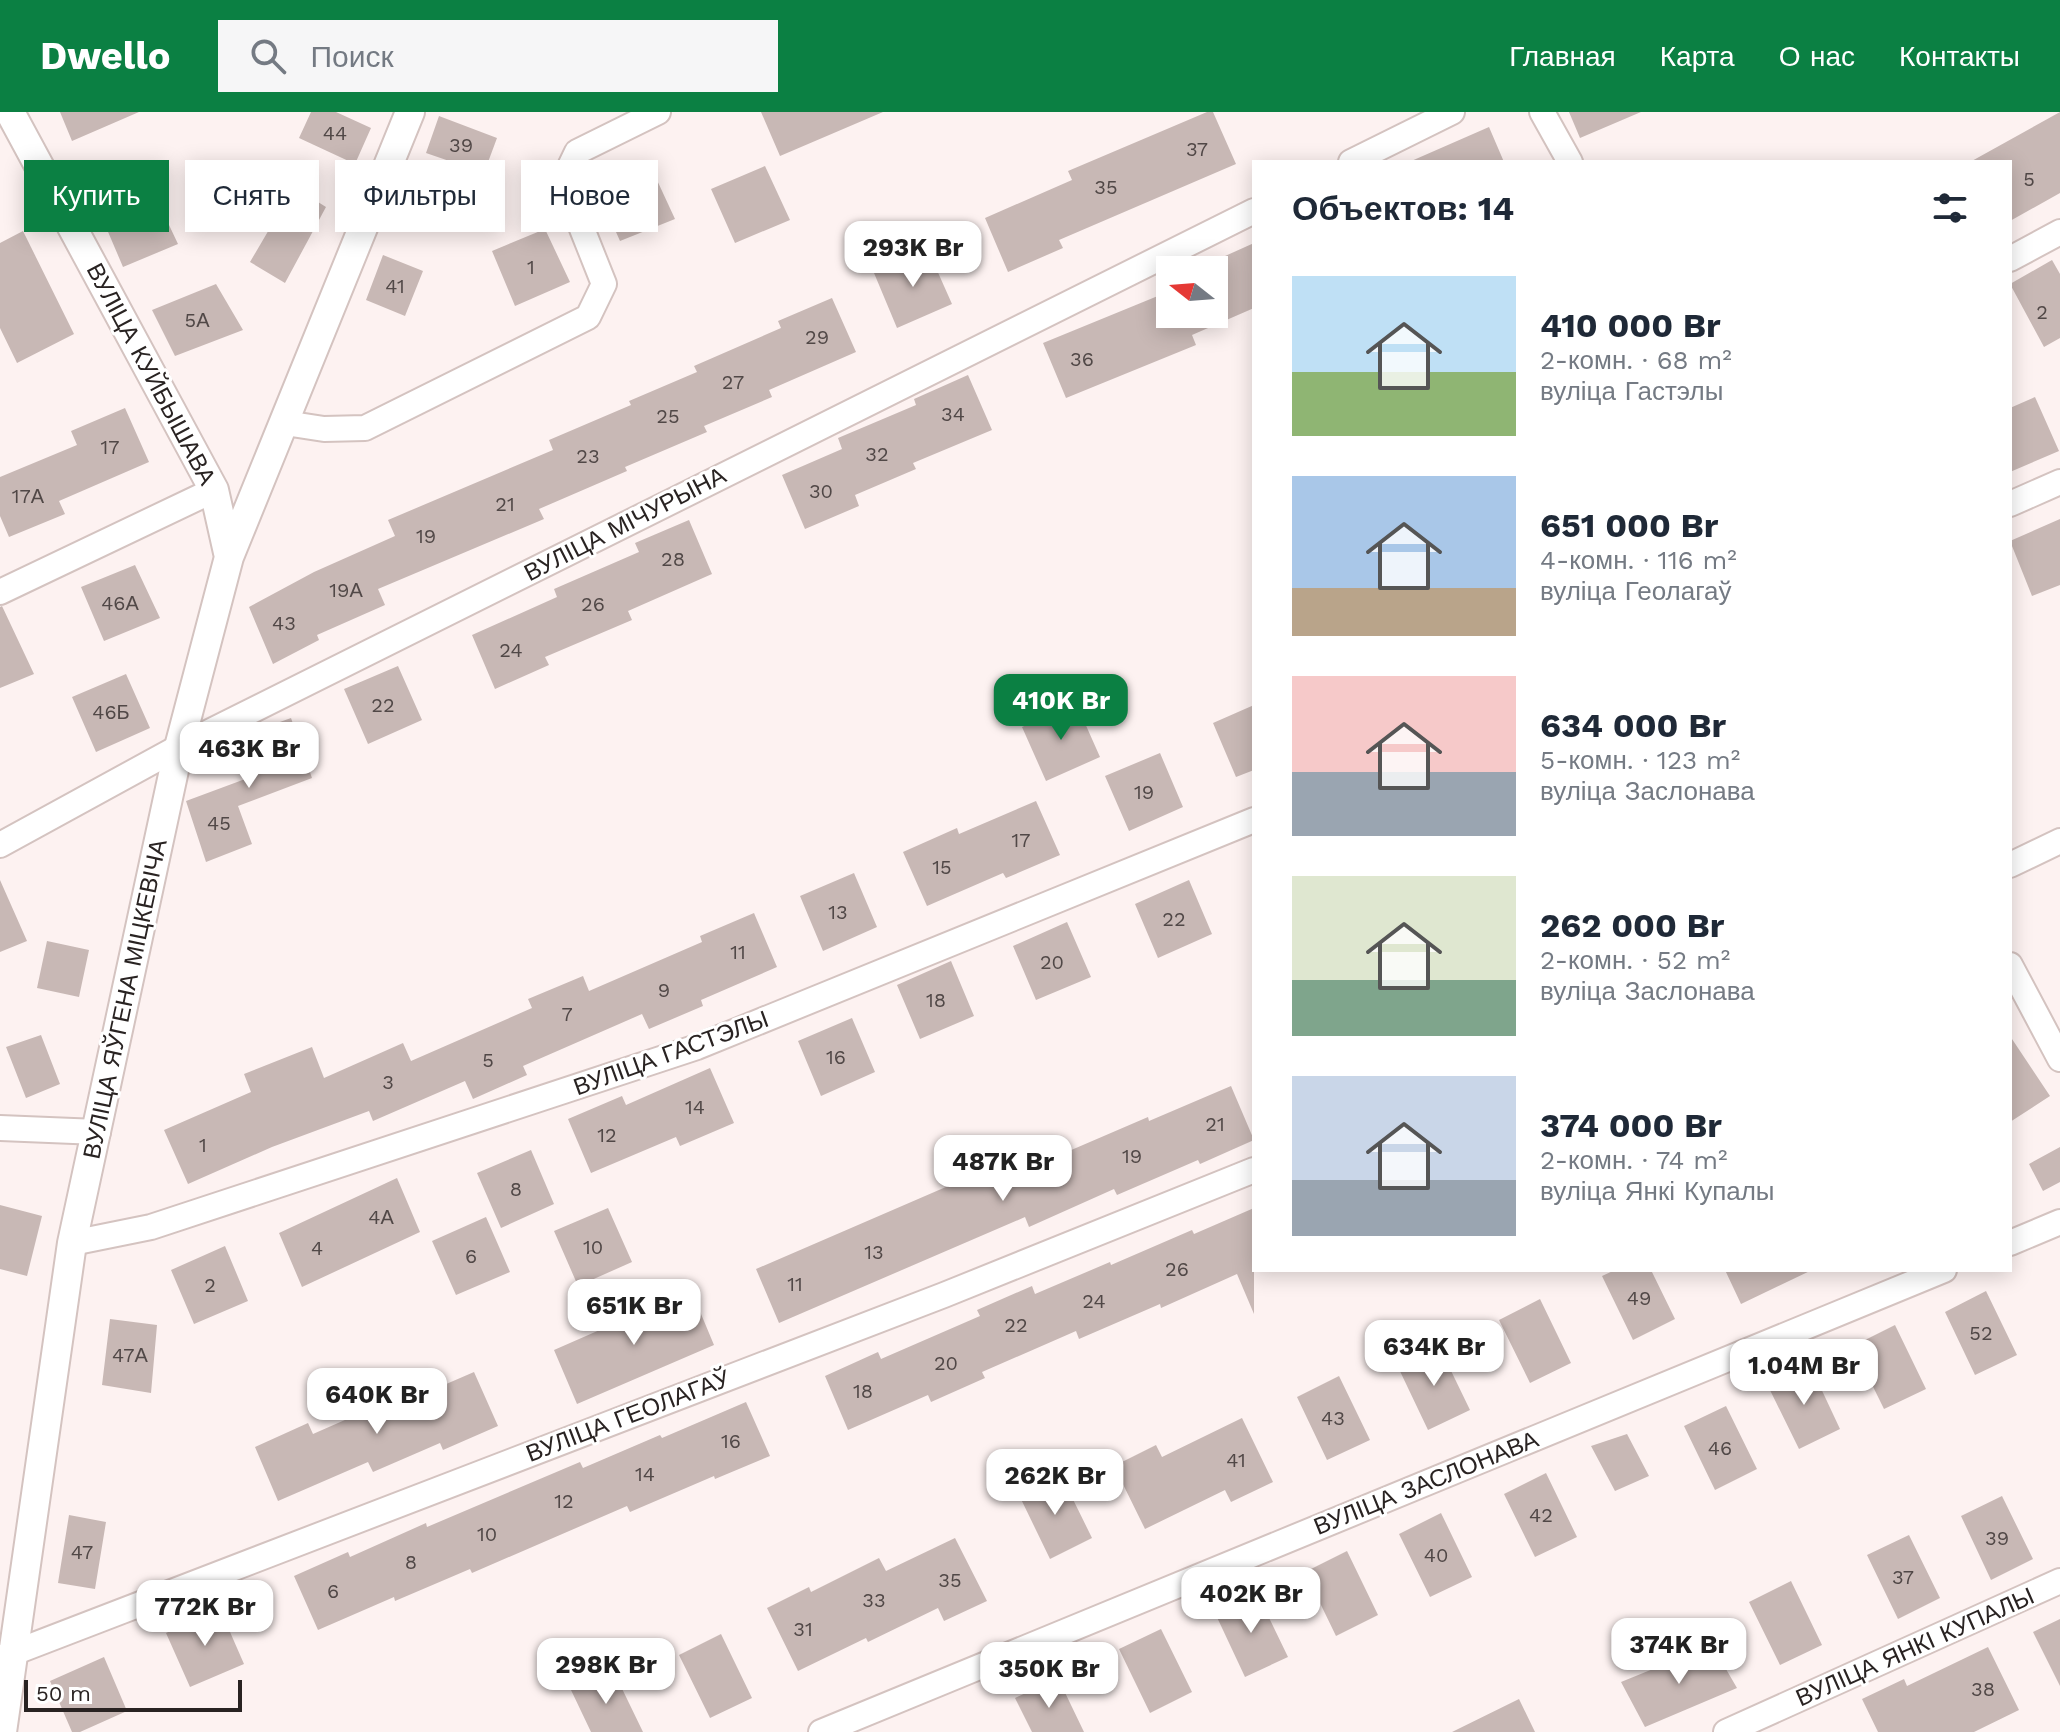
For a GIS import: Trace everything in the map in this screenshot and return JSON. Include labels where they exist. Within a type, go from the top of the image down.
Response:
[{"type":"street","name":"ВУЛІЦА КУЙБЫШАВА","points":[[10,112],[214,490],[229,557]]},
{"type":"street","name":"ВУЛІЦА ЯЎГЕНА МІЦКЕВІЧА","points":[[2,1732],[7,1656],[72,1243],[179,747],[229,557],[410,112]]},
{"type":"street","points":[[285,423],[324,429],[365,428],[588,317],[604,284],[563,181],[577,152],[658,112]]},
{"type":"street","points":[[1355,160],[1452,112]]},
{"type":"street","points":[[1542,112],[1569,160]]},
{"type":"street","name":"ВУЛІЦА МІЧУРЫНА","points":[[0,845],[179,747],[1252,212]]},
{"type":"street","points":[[2012,258],[2060,232]]},
{"type":"street","points":[[2012,503],[2060,482]]},
{"type":"street","points":[[0,592],[214,490]]},
{"type":"street","name":"ВУЛІЦА ГАСТЭЛЫ","points":[[72,1243],[151,1227],[697,1047],[1252,821]]},
{"type":"street","points":[[2012,864],[2060,841]]},
{"type":"street","points":[[2012,969],[2060,1059]]},
{"type":"street","points":[[0,1128],[98,1132]]},
{"type":"street","name":"ВУЛІЦА ГЕОЛАГАЎ","points":[[7,1656],[944,1295],[1252,1171]]},
{"type":"street","points":[[2012,1242],[2060,1222]]},
{"type":"street","name":"ВУЛІЦА ЗАСЛОНАВА","points":[[821,1732],[870,1722],[1939,1272]]},
{"type":"street","name":"ВУЛІЦА ЯНКІ КУПАЛЫ","points":[[1726,1732],[2060,1581]]},
{"type":"building","points":[[60,112],[139,112],[72,141]]},
{"type":"building","points":[[311,112],[336,112],[371,128],[357,160],[346,160],[299,138]]},
{"type":"building","points":[[761,112],[883,112],[780,156]]},
{"type":"building","points":[[1213,112],[1236,164],[1059,240],[1063,248],[1008,272],[985,218],[1072,180],[1068,171]]},
{"type":"building","points":[[1569,112],[1641,112],[1580,138]]},
{"type":"building","points":[[2060,112],[2060,193],[2012,220],[2012,160],[1974,160]]},
{"type":"building","points":[[439,116],[497,138],[489,160],[446,160],[426,153]]},
{"type":"building","points":[[1489,127],[1503,160],[1414,160]]},
{"type":"building","points":[[765,166],[790,220],[735,243],[711,189]]},
{"type":"building","points":[[658,182],[675,219],[658,226]]},
{"type":"building","points":[[319,203],[326,207],[319,220]]},
{"type":"building","points":[[169,225],[178,244],[123,267],[108,232],[169,232]]},
{"type":"building","points":[[23,231],[74,334],[17,363],[0,328],[0,243]]},
{"type":"building","points":[[268,232],[313,232],[285,283],[250,262]]},
{"type":"building","points":[[538,232],[546,232],[570,282],[515,306],[492,251]]},
{"type":"building","points":[[616,232],[642,232],[620,241]]},
{"type":"building","points":[[1252,244],[1252,309],[1228,319],[1228,256],[1225,256]]},
{"type":"building","points":[[928,250],[952,304],[897,328],[874,273]]},
{"type":"building","points":[[383,255],[423,271],[405,316],[366,300]]},
{"type":"building","points":[[2052,260],[2060,274],[2060,338],[2044,347],[2012,283]]},
{"type":"building","points":[[216,284],[243,330],[175,356],[152,310]]},
{"type":"building","points":[[1156,297],[1156,328],[1208,328],[1192,335],[1196,345],[1066,398],[1043,343]]},
{"type":"building","points":[[832,298],[856,352],[769,390],[772,397],[704,426],[707,432],[539,509],[544,519],[378,589],[385,605],[317,635],[319,640],[273,664],[249,607],[314,572],[395,536],[388,520],[553,450],[549,440],[631,405],[629,401],[697,372],[694,366],[781,328],[778,321]]},
{"type":"building","points":[[968,375],[992,430],[913,463],[916,469],[855,495],[859,506],[805,529],[782,475],[842,449],[838,438],[916,405],[914,399]]},
{"type":"building","points":[[2035,397],[2059,451],[2012,471],[2012,407]]},
{"type":"building","points":[[125,408],[149,462],[59,501],[65,514],[9,537],[0,516],[0,477],[77,445],[71,431]]},
{"type":"building","points":[[2060,519],[2060,585],[2032,596],[2012,540]]},
{"type":"building","points":[[689,520],[712,574],[628,611],[632,620],[545,657],[549,665],[495,689],[472,635],[557,597],[554,589],[639,552],[635,543]]},
{"type":"building","points":[[135,565],[160,618],[104,641],[81,587]]},
{"type":"building","points":[[0,607],[34,674],[0,688]]},
{"type":"building","points":[[398,666],[422,720],[368,744],[344,689]]},
{"type":"building","points":[[126,674],[150,728],[96,752],[72,697]]},
{"type":"building","points":[[1076,703],[1100,757],[1046,781],[1022,727]]},
{"type":"building","points":[[1252,706],[1252,771],[1236,777],[1213,723]]},
{"type":"building","points":[[291,718],[312,778],[238,806],[252,844],[206,862],[186,801],[259,774],[246,734]]},
{"type":"building","points":[[1160,753],[1183,807],[1129,831],[1105,776]]},
{"type":"building","points":[[1036,801],[1060,855],[1006,878],[1003,873],[927,906],[903,852],[957,828],[959,834]]},
{"type":"building","points":[[854,873],[877,927],[823,951],[800,896]]},
{"type":"building","points":[[0,880],[27,941],[0,952]]},
{"type":"building","points":[[1189,880],[1212,934],[1158,958],[1135,904]]},
{"type":"building","points":[[754,913],[777,967],[701,1000],[703,1006],[649,1029],[642,1014],[523,1066],[527,1075],[473,1099],[465,1081],[373,1121],[369,1111],[272,1147],[188,1184],[164,1130],[251,1092],[244,1074],[312,1047],[324,1078],[403,1043],[411,1061],[532,1008],[528,999],[583,976],[589,991],[702,942],[700,936]]},
{"type":"building","points":[[1067,922],[1091,977],[1036,1000],[1013,946]]},
{"type":"building","points":[[47,941],[89,950],[79,997],[37,988]]},
{"type":"building","points":[[951,961],[974,1016],[920,1039],[897,985]]},
{"type":"building","points":[[852,1018],[875,1072],[821,1096],[798,1041]]},
{"type":"building","points":[[41,1035],[60,1084],[26,1098],[6,1047]]},
{"type":"building","points":[[2012,1039],[2050,1096],[2012,1121]]},
{"type":"building","points":[[710,1068],[734,1123],[680,1146],[676,1137],[591,1173],[568,1119],[622,1096],[626,1105]]},
{"type":"building","points":[[1231,1086],[1252,1141],[1117,1195],[1114,1189],[1029,1227],[1025,1217],[779,1323],[756,1269],[969,1177],[974,1187],[1059,1149],[1062,1154],[1148,1117],[1149,1121]]},
{"type":"building","points":[[2060,1147],[2060,1182],[2043,1191],[2029,1164]]},
{"type":"building","points":[[531,1150],[554,1204],[501,1228],[477,1173]]},
{"type":"building","points":[[397,1178],[420,1232],[302,1287],[279,1233]]},
{"type":"building","points":[[0,1205],[42,1216],[27,1276],[0,1269]]},
{"type":"building","points":[[608,1208],[632,1262],[578,1286],[554,1231]]},
{"type":"building","points":[[1252,1209],[1254,1314],[1237,1274],[1161,1308],[1160,1304],[1079,1339],[1076,1331],[982,1372],[985,1378],[931,1402],[928,1395],[848,1430],[825,1376],[878,1352],[881,1359],[980,1316],[977,1310],[1032,1286],[1035,1294],[1192,1230],[1194,1234]]},
{"type":"building","points":[[486,1217],[510,1272],[456,1295],[432,1241]]},
{"type":"building","points":[[225,1246],[248,1301],[194,1324],[171,1270]]},
{"type":"building","points":[[1611,1272],[1652,1272],[1675,1319],[1633,1340],[1602,1276]]},
{"type":"building","points":[[1726,1272],[1808,1272],[1741,1304]]},
{"type":"building","points":[[691,1290],[714,1345],[577,1404],[554,1350]]},
{"type":"building","points":[[1986,1291],[2017,1355],[1975,1375],[1945,1312]]},
{"type":"building","points":[[1540,1299],[1571,1363],[1530,1383],[1499,1320]]},
{"type":"building","points":[[110,1319],[157,1325],[151,1393],[102,1385]]},
{"type":"building","points":[[1895,1325],[1926,1389],[1884,1409],[1853,1346]]},
{"type":"building","points":[[1439,1346],[1470,1410],[1428,1430],[1398,1367]]},
{"type":"building","points":[[1810,1365],[1840,1429],[1799,1449],[1768,1386]]},
{"type":"building","points":[[474,1372],[498,1426],[443,1450],[440,1443],[373,1472],[368,1462],[278,1501],[255,1447],[308,1423],[313,1434],[404,1394],[407,1401]]},
{"type":"building","points":[[1339,1376],[1370,1440],[1327,1460],[1297,1397]]},
{"type":"building","points":[[746,1402],[770,1456],[630,1512],[627,1506],[472,1573],[470,1569],[395,1601],[394,1597],[318,1630],[294,1576],[348,1552],[350,1557],[426,1523],[427,1527],[580,1462],[583,1468]]},
{"type":"building","points":[[1726,1406],[1757,1469],[1715,1490],[1684,1426]]},
{"type":"building","points":[[1242,1418],[1273,1482],[1231,1502],[1225,1490],[1145,1529],[1114,1466],[1156,1445],[1162,1457]]},
{"type":"building","points":[[1627,1434],[1649,1476],[1615,1491],[1591,1446]]},
{"type":"building","points":[[1546,1473],[1577,1537],[1535,1557],[1504,1494]]},
{"type":"building","points":[[1061,1475],[1092,1538],[1050,1559],[1019,1495]]},
{"type":"building","points":[[2002,1496],[2033,1559],[1991,1580],[1961,1516]]},
{"type":"building","points":[[1441,1513],[1472,1577],[1430,1597],[1399,1534]]},
{"type":"building","points":[[69,1515],[106,1522],[95,1589],[58,1583]]},
{"type":"building","points":[[1909,1535],[1940,1598],[1898,1619],[1867,1555]]},
{"type":"building","points":[[955,1538],[987,1601],[944,1621],[938,1608],[798,1671],[767,1608],[809,1587],[811,1592],[879,1558],[886,1571]]},
{"type":"building","points":[[1347,1551],[1378,1615],[1336,1636],[1305,1572]]},
{"type":"building","points":[[1791,1581],[1822,1645],[1780,1665],[1749,1602]]},
{"type":"building","points":[[1257,1593],[1288,1657],[1245,1677],[1215,1613]]},
{"type":"building","points":[[220,1609],[244,1664],[190,1687],[166,1633]]},
{"type":"building","points":[[2060,1619],[2060,1686],[2033,1632]]},
{"type":"building","points":[[1161,1629],[1192,1692],[1150,1713],[1119,1649]]},
{"type":"building","points":[[721,1634],[752,1698],[710,1718],[679,1655]]},
{"type":"building","points":[[1712,1645],[1737,1688],[1645,1727],[1621,1682]]},
{"type":"building","points":[[1988,1647],[2019,1710],[1974,1732],[1878,1732],[1862,1699],[1904,1679],[1907,1686]]},
{"type":"building","points":[[104,1657],[127,1711],[80,1732],[72,1732],[50,1681]]},
{"type":"building","points":[[613,1670],[643,1732],[591,1732],[571,1690]]},
{"type":"building","points":[[1058,1678],[1084,1732],[1032,1732],[1015,1698]]},
{"type":"building","points":[[1519,1699],[1535,1732],[1452,1732]]}]
